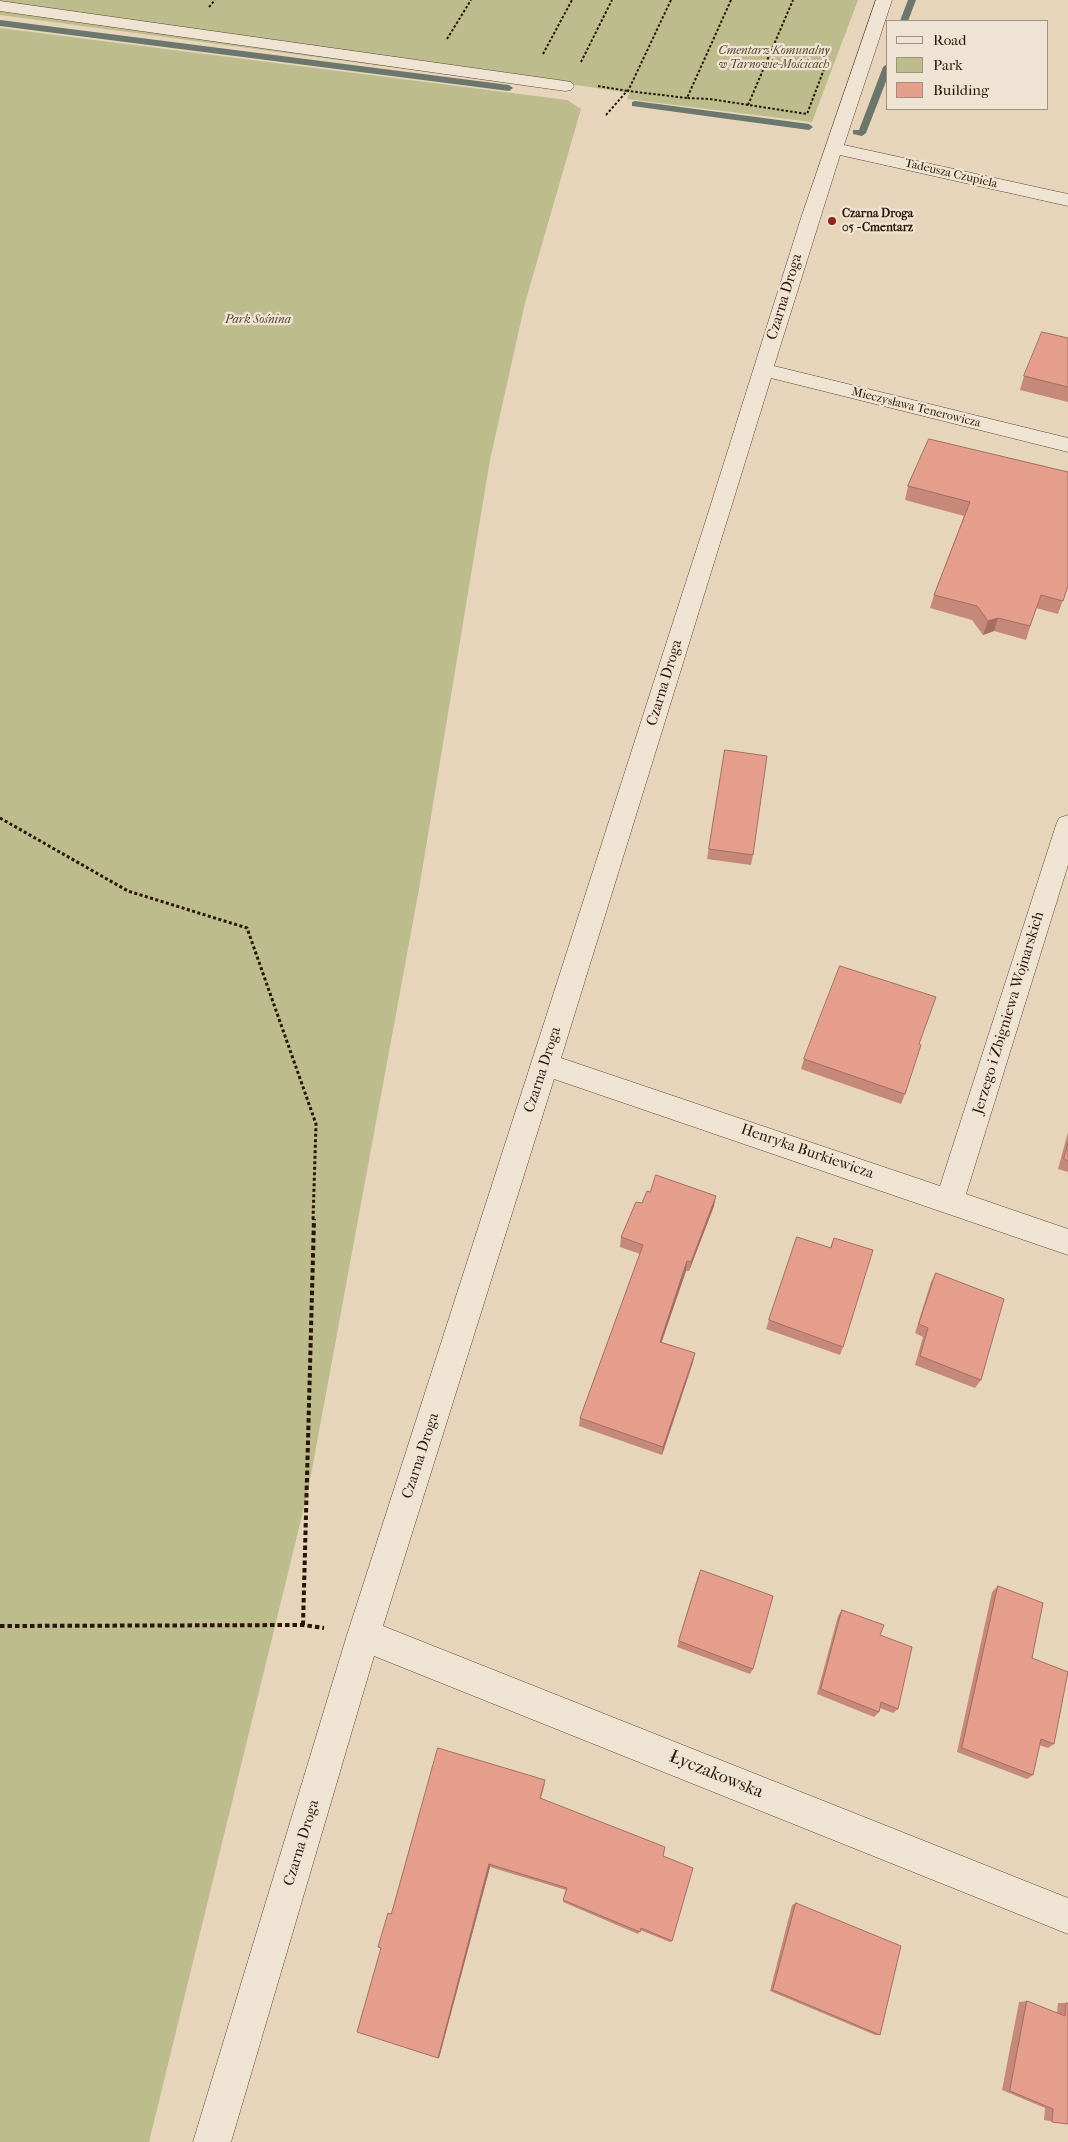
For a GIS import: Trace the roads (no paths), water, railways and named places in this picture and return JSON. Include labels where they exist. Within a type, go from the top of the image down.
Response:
[{"type":"street","name":"Czarna Droga","points":[[212,2142],[364,1635],[810,218],[884,0]]},
{"type":"street","points":[[0,6],[565,86]]},
{"type":"street","points":[[112,22],[123,7]]},
{"type":"street","name":"Tadeusza Czupiela","points":[[834,148],[1068,200]]},
{"type":"street","name":"Mieczysława Tenerowicza","points":[[763,370],[1068,445]]},
{"type":"street","name":"Jerzego i Zbigniewa Wojnarskich","points":[[950,1201],[1068,825]]},
{"type":"street","name":"Henryka Burkiewicza","points":[[545,1064],[1068,1242]]},
{"type":"street","name":"Łyczakowska","points":[[364,1635],[1068,1916]]},
{"type":"waterway","points":[[904,20],[912,0]]},
{"type":"waterway","points":[[0,23],[509,88]]},
{"type":"waterway","points":[[856,132],[862,133],[886,70]]},
{"type":"waterway","points":[[635,104],[809,127]]},
{"type":"place","name":"Czarna Droga 05 - Cmentarz","points":[[832,221]]},
{"type":"park label","name":"Cmentarz Komunalny w Tarnowie-Mościcach","points":[[774,58]]},
{"type":"park label","name":"Park Sośnina","points":[[258,320]]}]
